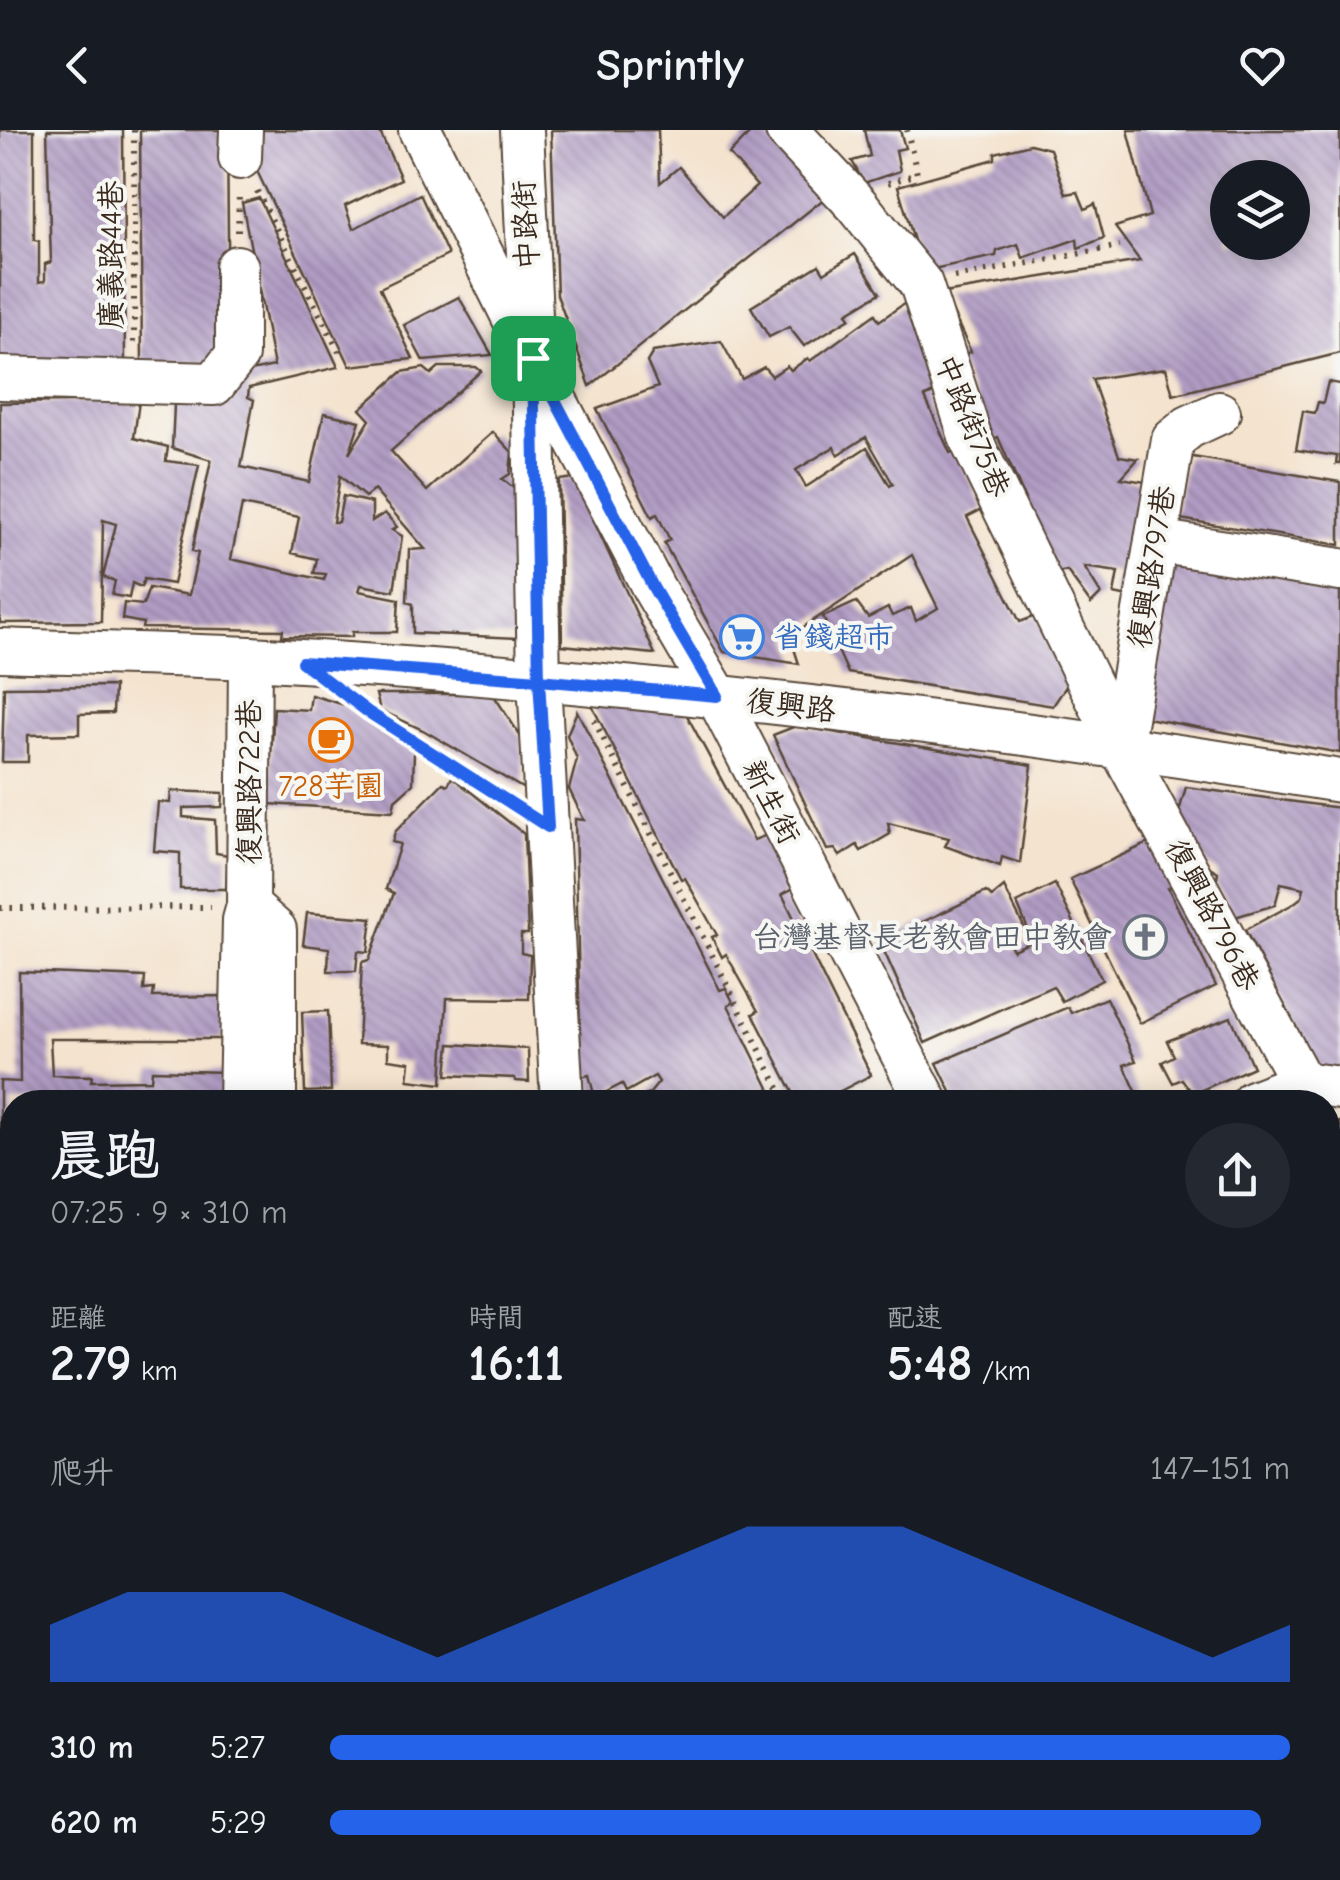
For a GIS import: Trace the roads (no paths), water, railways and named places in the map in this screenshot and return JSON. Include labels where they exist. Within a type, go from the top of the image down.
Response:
[{"type":"street","name":"新生街","points":[[420,130],[533,358],[654,589],[717,696],[921,1090]]},
{"type":"street","name":"中路街","points":[[522,130],[554,681],[548,827],[561,1090]]},
{"type":"street","name":"中路街75巷","points":[[787,130],[921,284],[972,442],[1122,748]]},
{"type":"street","points":[[0,378],[214,384],[237,355],[238,266]]},
{"type":"street","name":"復興路797巷","points":[[1122,748],[1173,440],[1189,427],[1219,413]]},
{"type":"street","points":[[1156,541],[1340,570]]},
{"type":"street","name":"復興路","points":[[0,650],[250,658],[717,696],[1122,748],[1340,782]]},
{"type":"street","name":"復興路722巷","points":[[240,1090],[244,920],[248,906],[250,658]]},
{"type":"street","name":"復興路796巷","points":[[1122,748],[1321,1085]]},
{"type":"street","points":[[248,906],[275,930],[275,1090]]},
{"type":"place","name":"省錢超市","points":[[742,637]]},
{"type":"place","name":"728芋園","points":[[331,740]]},
{"type":"place","name":"台灣基督長老教會田中教會","points":[[1145,937]]}]
